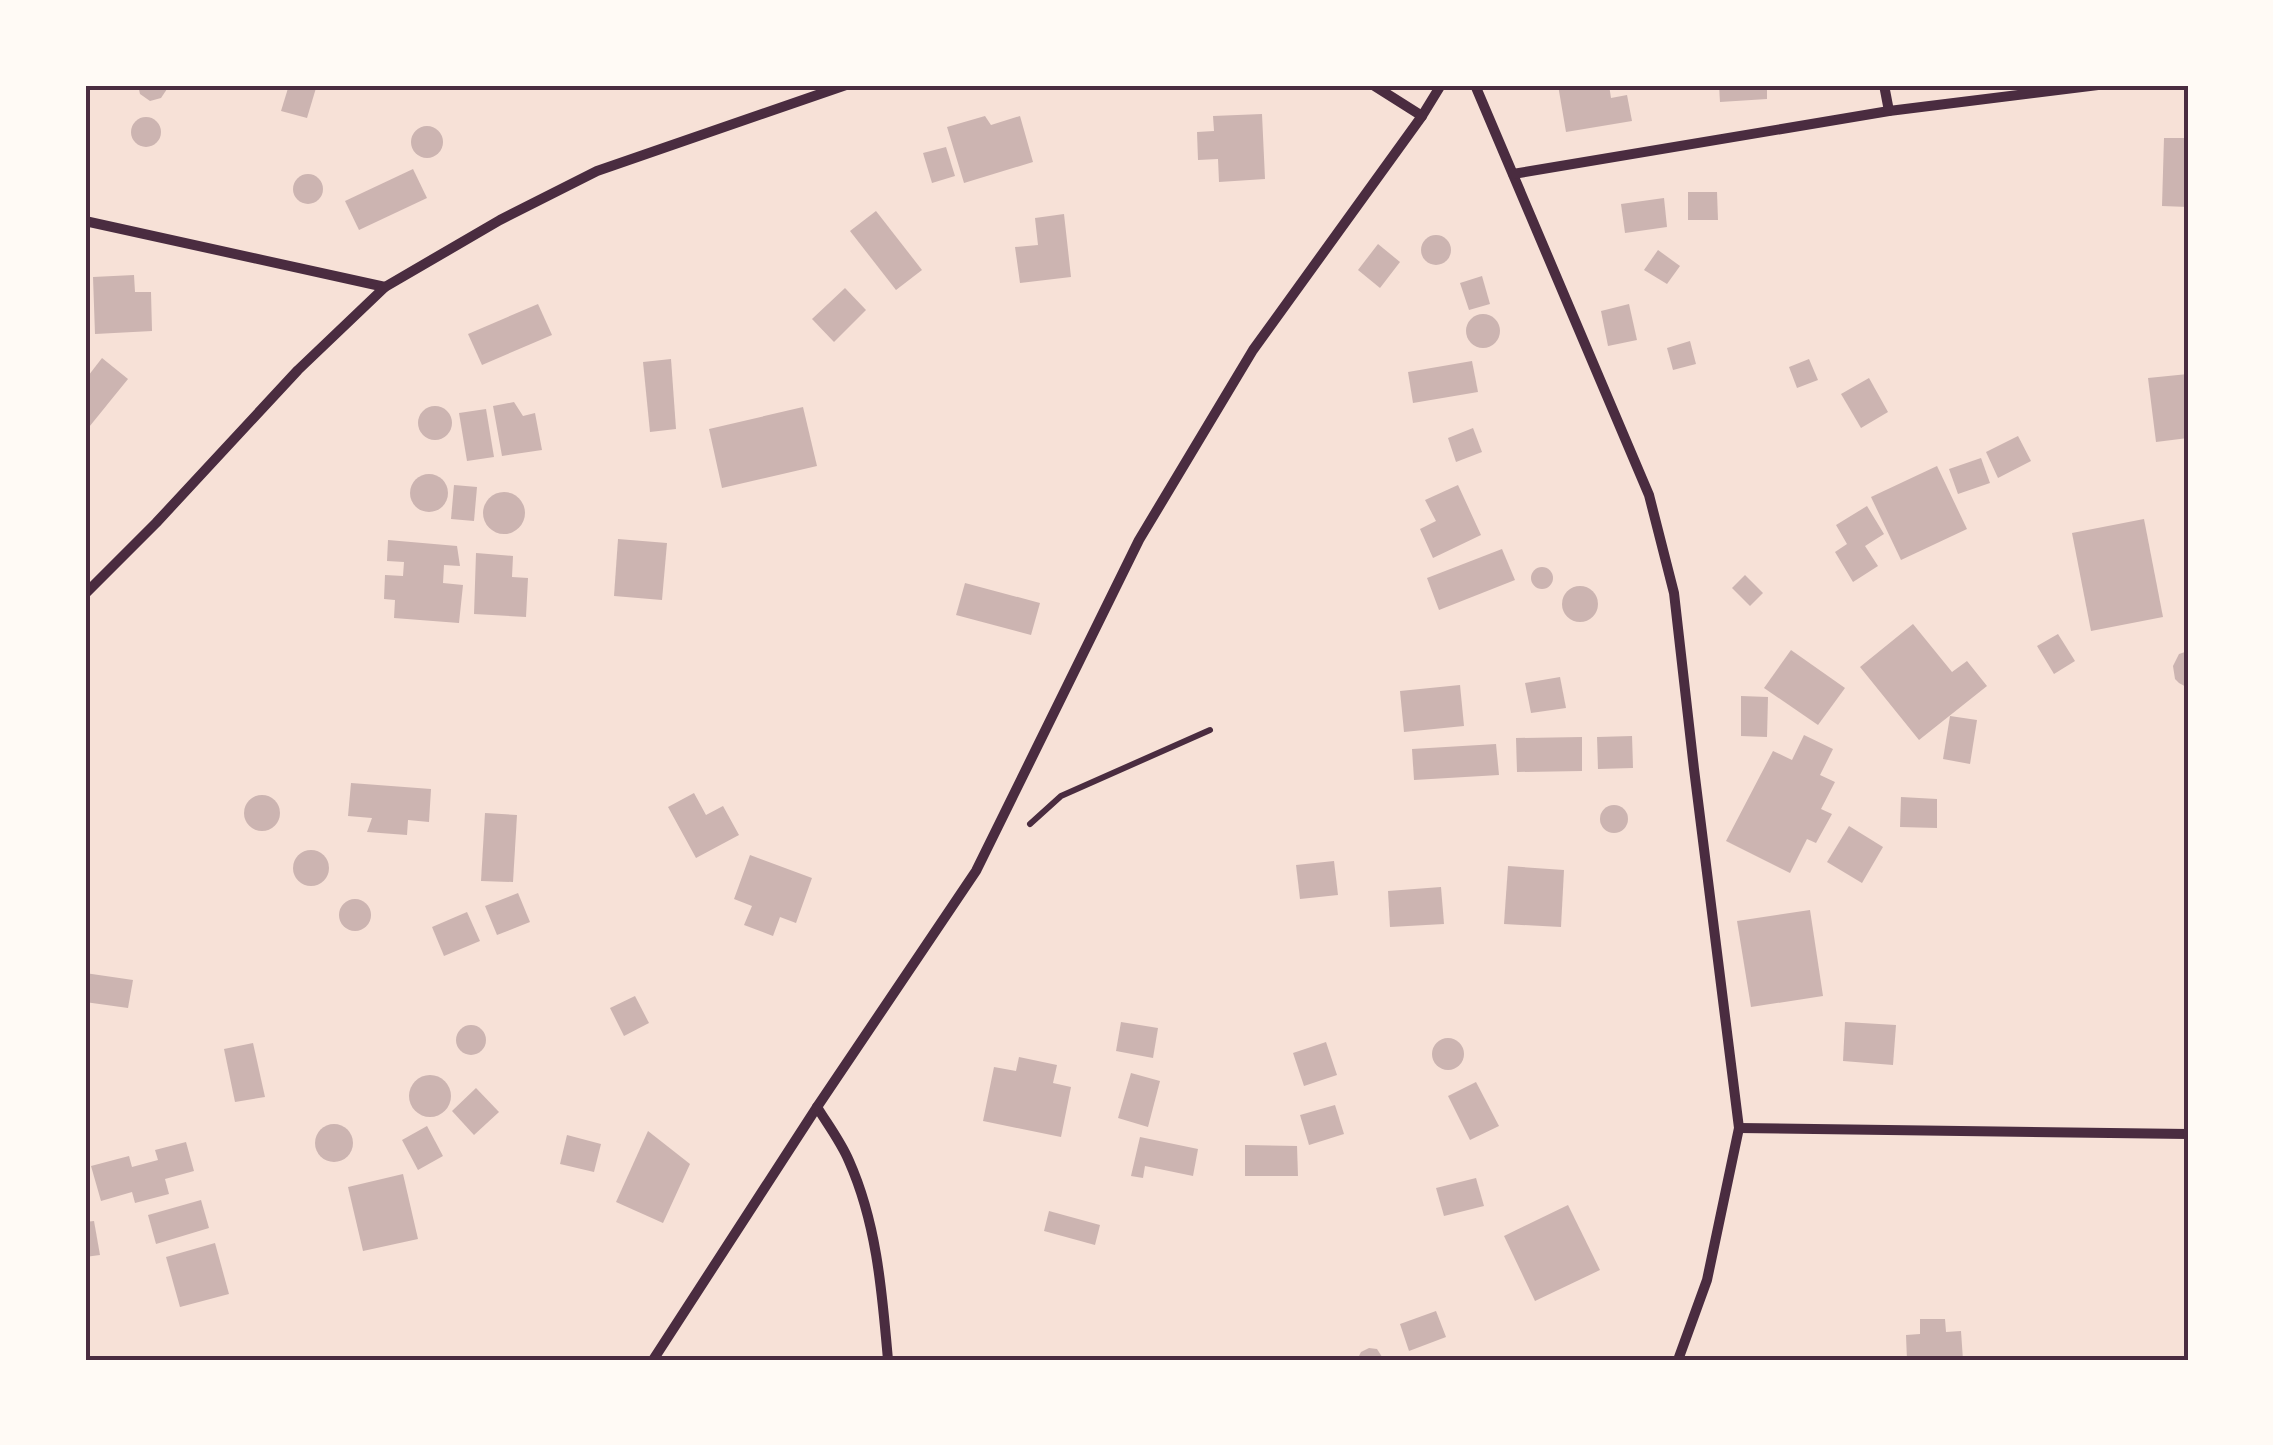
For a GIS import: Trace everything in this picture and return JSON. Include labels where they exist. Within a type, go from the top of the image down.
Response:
[{"type":"street","points":[[85,594],[298,370],[384,287],[500,220],[597,171],[846,85]]},
{"type":"street","points":[[1373,85],[1422,116]]},
{"type":"street","points":[[654,1360],[817,1107],[976,871],[1138,540],[1253,350],[1441,85]]},
{"type":"street","points":[[1475,85],[1649,495],[1674,593],[1740,1128],[1707,1280],[1678,1360]]},
{"type":"street","points":[[1884,85],[1889,110]]},
{"type":"street","points":[[1513,174],[1889,110],[2098,85]]},
{"type":"street","points":[[85,220],[384,287]]},
{"type":"street","points":[[817,1107],[848,1159],[869,1217],[882,1288],[888,1360]]},
{"type":"street","points":[[1740,1128],[2188,1134]]},
{"type":"path","points":[[1019,834],[1061,796],[1210,730]]},
{"type":"building","points":[[138,85],[167,85],[167,89],[161,98],[150,101],[140,94]]},
{"type":"building","points":[[289,85],[316,88],[307,118],[281,111]]},
{"type":"building","points":[[1558,85],[1609,85],[1611,98],[1627,95],[1632,121],[1566,132]]},
{"type":"building","points":[[1719,85],[1767,85],[1767,99],[1720,102]]},
{"type":"building","points":[[1262,114],[1265,179],[1219,182],[1218,159],[1198,160],[1197,132],[1214,131],[1213,116]]},
{"type":"building","points":[[985,116],[991,125],[1020,116],[1033,162],[964,183],[947,127]]},
{"type":"building","points":[[146,117],[160,126],[161,132],[152,146],[146,147],[132,138],[131,132],[140,118]]},
{"type":"building","points":[[427,126],[438,131],[443,142],[438,153],[427,158],[416,153],[411,142],[416,131]]},
{"type":"building","points":[[2164,138],[2188,138],[2188,207],[2162,206]]},
{"type":"building","points":[[946,147],[955,176],[932,183],[923,153]]},
{"type":"building","points":[[413,169],[427,198],[359,230],[345,201]]},
{"type":"building","points":[[308,174],[318,179],[323,189],[318,199],[308,204],[298,199],[293,189],[298,179]]},
{"type":"building","points":[[1688,192],[1717,192],[1718,220],[1688,220]]},
{"type":"building","points":[[1664,198],[1667,227],[1625,233],[1621,204]]},
{"type":"building","points":[[876,211],[922,270],[896,290],[850,231]]},
{"type":"building","points":[[1064,214],[1071,277],[1020,283],[1015,247],[1038,245],[1035,218]]},
{"type":"building","points":[[1436,235],[1447,239],[1451,250],[1447,261],[1436,265],[1425,261],[1421,250],[1425,239]]},
{"type":"building","points":[[1378,244],[1400,262],[1380,288],[1358,270]]},
{"type":"building","points":[[1658,250],[1680,266],[1667,284],[1644,270]]},
{"type":"building","points":[[134,275],[135,292],[151,292],[152,331],[95,334],[93,277]]},
{"type":"building","points":[[1482,276],[1490,304],[1469,310],[1460,283]]},
{"type":"building","points":[[845,288],[866,310],[834,342],[812,319]]},
{"type":"building","points":[[538,304],[552,335],[482,365],[468,334]]},
{"type":"building","points":[[1629,304],[1637,340],[1608,346],[1601,311]]},
{"type":"building","points":[[1483,314],[1495,319],[1500,331],[1495,343],[1483,348],[1471,343],[1466,331],[1471,319]]},
{"type":"building","points":[[1690,341],[1696,364],[1673,370],[1667,348]]},
{"type":"building","points":[[102,358],[128,379],[85,432],[85,380]]},
{"type":"building","points":[[671,359],[676,429],[650,432],[643,362]]},
{"type":"building","points":[[1809,359],[1818,380],[1797,388],[1789,367]]},
{"type":"building","points":[[1472,361],[1478,392],[1413,403],[1408,372]]},
{"type":"building","points":[[2188,374],[2188,438],[2156,442],[2148,378]]},
{"type":"building","points":[[1869,378],[1888,412],[1861,428],[1841,394]]},
{"type":"building","points":[[514,402],[523,416],[535,413],[542,450],[502,456],[493,406]]},
{"type":"building","points":[[435,406],[447,411],[452,423],[447,435],[435,440],[423,435],[418,423],[423,411]]},
{"type":"building","points":[[803,407],[817,466],[722,488],[709,429]]},
{"type":"building","points":[[486,409],[494,457],[467,461],[459,413]]},
{"type":"building","points":[[1473,428],[1482,452],[1456,462],[1448,438]]},
{"type":"building","points":[[2018,436],[2031,461],[1998,478],[1986,452]]},
{"type":"building","points":[[1981,458],[1990,483],[1958,494],[1949,469]]},
{"type":"building","points":[[1937,466],[1967,529],[1901,560],[1871,497]]},
{"type":"building","points":[[429,474],[442,480],[448,493],[442,506],[429,512],[416,506],[410,493],[416,480]]},
{"type":"building","points":[[454,485],[477,487],[474,521],[451,519]]},
{"type":"building","points":[[1458,485],[1481,535],[1433,558],[1420,529],[1436,521],[1425,500]]},
{"type":"building","points":[[504,492],[519,498],[525,513],[519,528],[504,534],[489,528],[483,513],[489,498]]},
{"type":"building","points":[[1867,506],[1884,534],[1865,546],[1878,566],[1853,582],[1835,552],[1847,544],[1836,525]]},
{"type":"building","points":[[2144,519],[2163,617],[2091,631],[2072,533]]},
{"type":"building","points":[[618,539],[667,543],[662,600],[614,596]]},
{"type":"building","points":[[388,540],[457,546],[460,566],[444,565],[443,583],[463,585],[459,623],[394,618],[395,600],[384,599],[385,575],[403,576],[404,562],[387,561]]},
{"type":"building","points":[[1502,549],[1515,580],[1439,610],[1427,578]]},
{"type":"building","points":[[476,553],[513,556],[512,577],[528,578],[526,617],[474,614]]},
{"type":"building","points":[[1542,567],[1550,570],[1550,586],[1542,589],[1534,586],[1531,578],[1534,570]]},
{"type":"building","points":[[1745,575],[1763,593],[1750,606],[1732,588]]},
{"type":"building","points":[[965,583],[1040,603],[1031,635],[956,615]]},
{"type":"building","points":[[1580,586],[1593,591],[1598,604],[1593,617],[1580,622],[1567,617],[1562,604],[1567,591]]},
{"type":"building","points":[[1913,624],[1952,672],[1967,661],[1987,686],[1919,740],[1860,667]]},
{"type":"building","points":[[2058,634],[2075,661],[2054,674],[2037,646]]},
{"type":"building","points":[[1791,650],[1845,688],[1818,725],[1764,688]]},
{"type":"building","points":[[2188,651],[2188,688],[2175,679],[2173,666],[2179,654]]},
{"type":"building","points":[[1560,677],[1566,708],[1531,713],[1525,683]]},
{"type":"building","points":[[1460,685],[1464,726],[1404,732],[1400,691]]},
{"type":"building","points":[[1741,696],[1768,697],[1767,737],[1741,736]]},
{"type":"building","points":[[1950,716],[1977,720],[1970,764],[1943,759]]},
{"type":"building","points":[[1804,735],[1833,749],[1820,775],[1835,782],[1821,809],[1832,814],[1816,843],[1807,839],[1790,873],[1726,841],[1773,751],[1792,760]]},
{"type":"building","points":[[1632,736],[1633,768],[1598,769],[1597,737]]},
{"type":"building","points":[[1582,737],[1582,771],[1517,772],[1516,738]]},
{"type":"building","points":[[1496,744],[1499,775],[1414,780],[1412,749]]},
{"type":"building","points":[[351,783],[431,789],[429,822],[408,820],[407,835],[367,832],[372,818],[348,816]]},
{"type":"building","points":[[694,793],[706,815],[723,806],[739,835],[696,858],[668,807]]},
{"type":"building","points":[[262,795],[274,801],[280,813],[274,825],[262,831],[250,825],[244,813],[250,801]]},
{"type":"building","points":[[1901,797],[1937,799],[1937,828],[1900,827]]},
{"type":"building","points":[[1614,805],[1624,809],[1628,819],[1624,829],[1614,833],[1604,829],[1600,819],[1604,809]]},
{"type":"building","points":[[485,813],[517,815],[513,882],[481,881]]},
{"type":"building","points":[[1849,826],[1883,847],[1862,883],[1827,862]]},
{"type":"building","points":[[311,850],[323,856],[329,868],[323,880],[311,886],[299,880],[293,868],[299,856]]},
{"type":"building","points":[[750,855],[812,878],[796,923],[780,917],[773,936],[744,925],[752,906],[734,899]]},
{"type":"building","points":[[1334,861],[1338,895],[1300,899],[1296,865]]},
{"type":"building","points":[[1508,866],[1564,870],[1561,927],[1504,924]]},
{"type":"building","points":[[1441,887],[1444,924],[1390,927],[1388,891]]},
{"type":"building","points":[[518,893],[530,922],[497,935],[485,906]]},
{"type":"building","points":[[355,899],[366,904],[371,915],[366,926],[355,931],[344,926],[339,915],[344,904]]},
{"type":"building","points":[[1810,910],[1823,996],[1751,1007],[1737,921]]},
{"type":"building","points":[[467,912],[480,941],[444,956],[432,927]]},
{"type":"building","points":[[85,973],[133,980],[128,1008],[85,1002]]},
{"type":"building","points":[[635,996],[649,1023],[624,1036],[610,1008]]},
{"type":"building","points":[[1121,1022],[1158,1028],[1153,1058],[1116,1051]]},
{"type":"building","points":[[1845,1022],[1896,1025],[1893,1065],[1843,1061]]},
{"type":"building","points":[[471,1025],[482,1029],[486,1040],[482,1051],[471,1055],[460,1051],[456,1040],[460,1029]]},
{"type":"building","points":[[1448,1038],[1460,1042],[1464,1054],[1460,1066],[1448,1070],[1436,1066],[1432,1054],[1436,1042]]},
{"type":"building","points":[[1326,1042],[1337,1075],[1304,1086],[1293,1053]]},
{"type":"building","points":[[253,1043],[265,1097],[235,1102],[224,1049]]},
{"type":"building","points":[[1019,1057],[1057,1065],[1053,1083],[1071,1087],[1061,1137],[983,1121],[994,1067],[1016,1071]]},
{"type":"building","points":[[1131,1073],[1160,1081],[1148,1127],[1118,1118]]},
{"type":"building","points":[[430,1075],[445,1081],[451,1096],[445,1111],[430,1117],[415,1111],[409,1096],[415,1081]]},
{"type":"building","points":[[1476,1082],[1499,1126],[1470,1140],[1448,1096]]},
{"type":"building","points":[[476,1088],[499,1112],[474,1135],[452,1111]]},
{"type":"building","points":[[1335,1105],[1344,1134],[1309,1145],[1300,1115]]},
{"type":"building","points":[[334,1124],[348,1129],[353,1143],[348,1157],[334,1162],[320,1157],[315,1143],[320,1129]]},
{"type":"building","points":[[427,1126],[443,1156],[418,1170],[402,1140]]},
{"type":"building","points":[[648,1131],[690,1164],[663,1223],[616,1202]]},
{"type":"building","points":[[567,1135],[601,1144],[594,1172],[560,1164]]},
{"type":"building","points":[[1140,1137],[1198,1149],[1193,1176],[1145,1166],[1143,1178],[1131,1176]]},
{"type":"building","points":[[186,1142],[194,1171],[165,1179],[169,1194],[135,1203],[132,1192],[101,1201],[91,1166],[129,1156],[132,1167],[158,1160],[155,1150]]},
{"type":"building","points":[[1245,1145],[1297,1146],[1298,1176],[1245,1176]]},
{"type":"building","points":[[403,1174],[418,1239],[363,1251],[348,1187]]},
{"type":"building","points":[[1476,1178],[1484,1206],[1444,1216],[1436,1188]]},
{"type":"building","points":[[201,1200],[209,1228],[156,1244],[148,1215]]},
{"type":"building","points":[[1568,1205],[1600,1270],[1535,1301],[1504,1236]]},
{"type":"building","points":[[1049,1211],[1100,1225],[1095,1245],[1044,1231]]},
{"type":"building","points":[[94,1221],[100,1255],[85,1257],[85,1222]]},
{"type":"building","points":[[215,1243],[229,1294],[180,1307],[166,1257]]},
{"type":"building","points":[[1436,1311],[1446,1337],[1409,1351],[1400,1324]]},
{"type":"building","points":[[1920,1319],[1945,1319],[1946,1332],[1961,1331],[1963,1360],[1907,1360],[1906,1335],[1920,1334]]},
{"type":"building","points":[[1369,1348],[1377,1349],[1384,1360],[1357,1360]]}]
